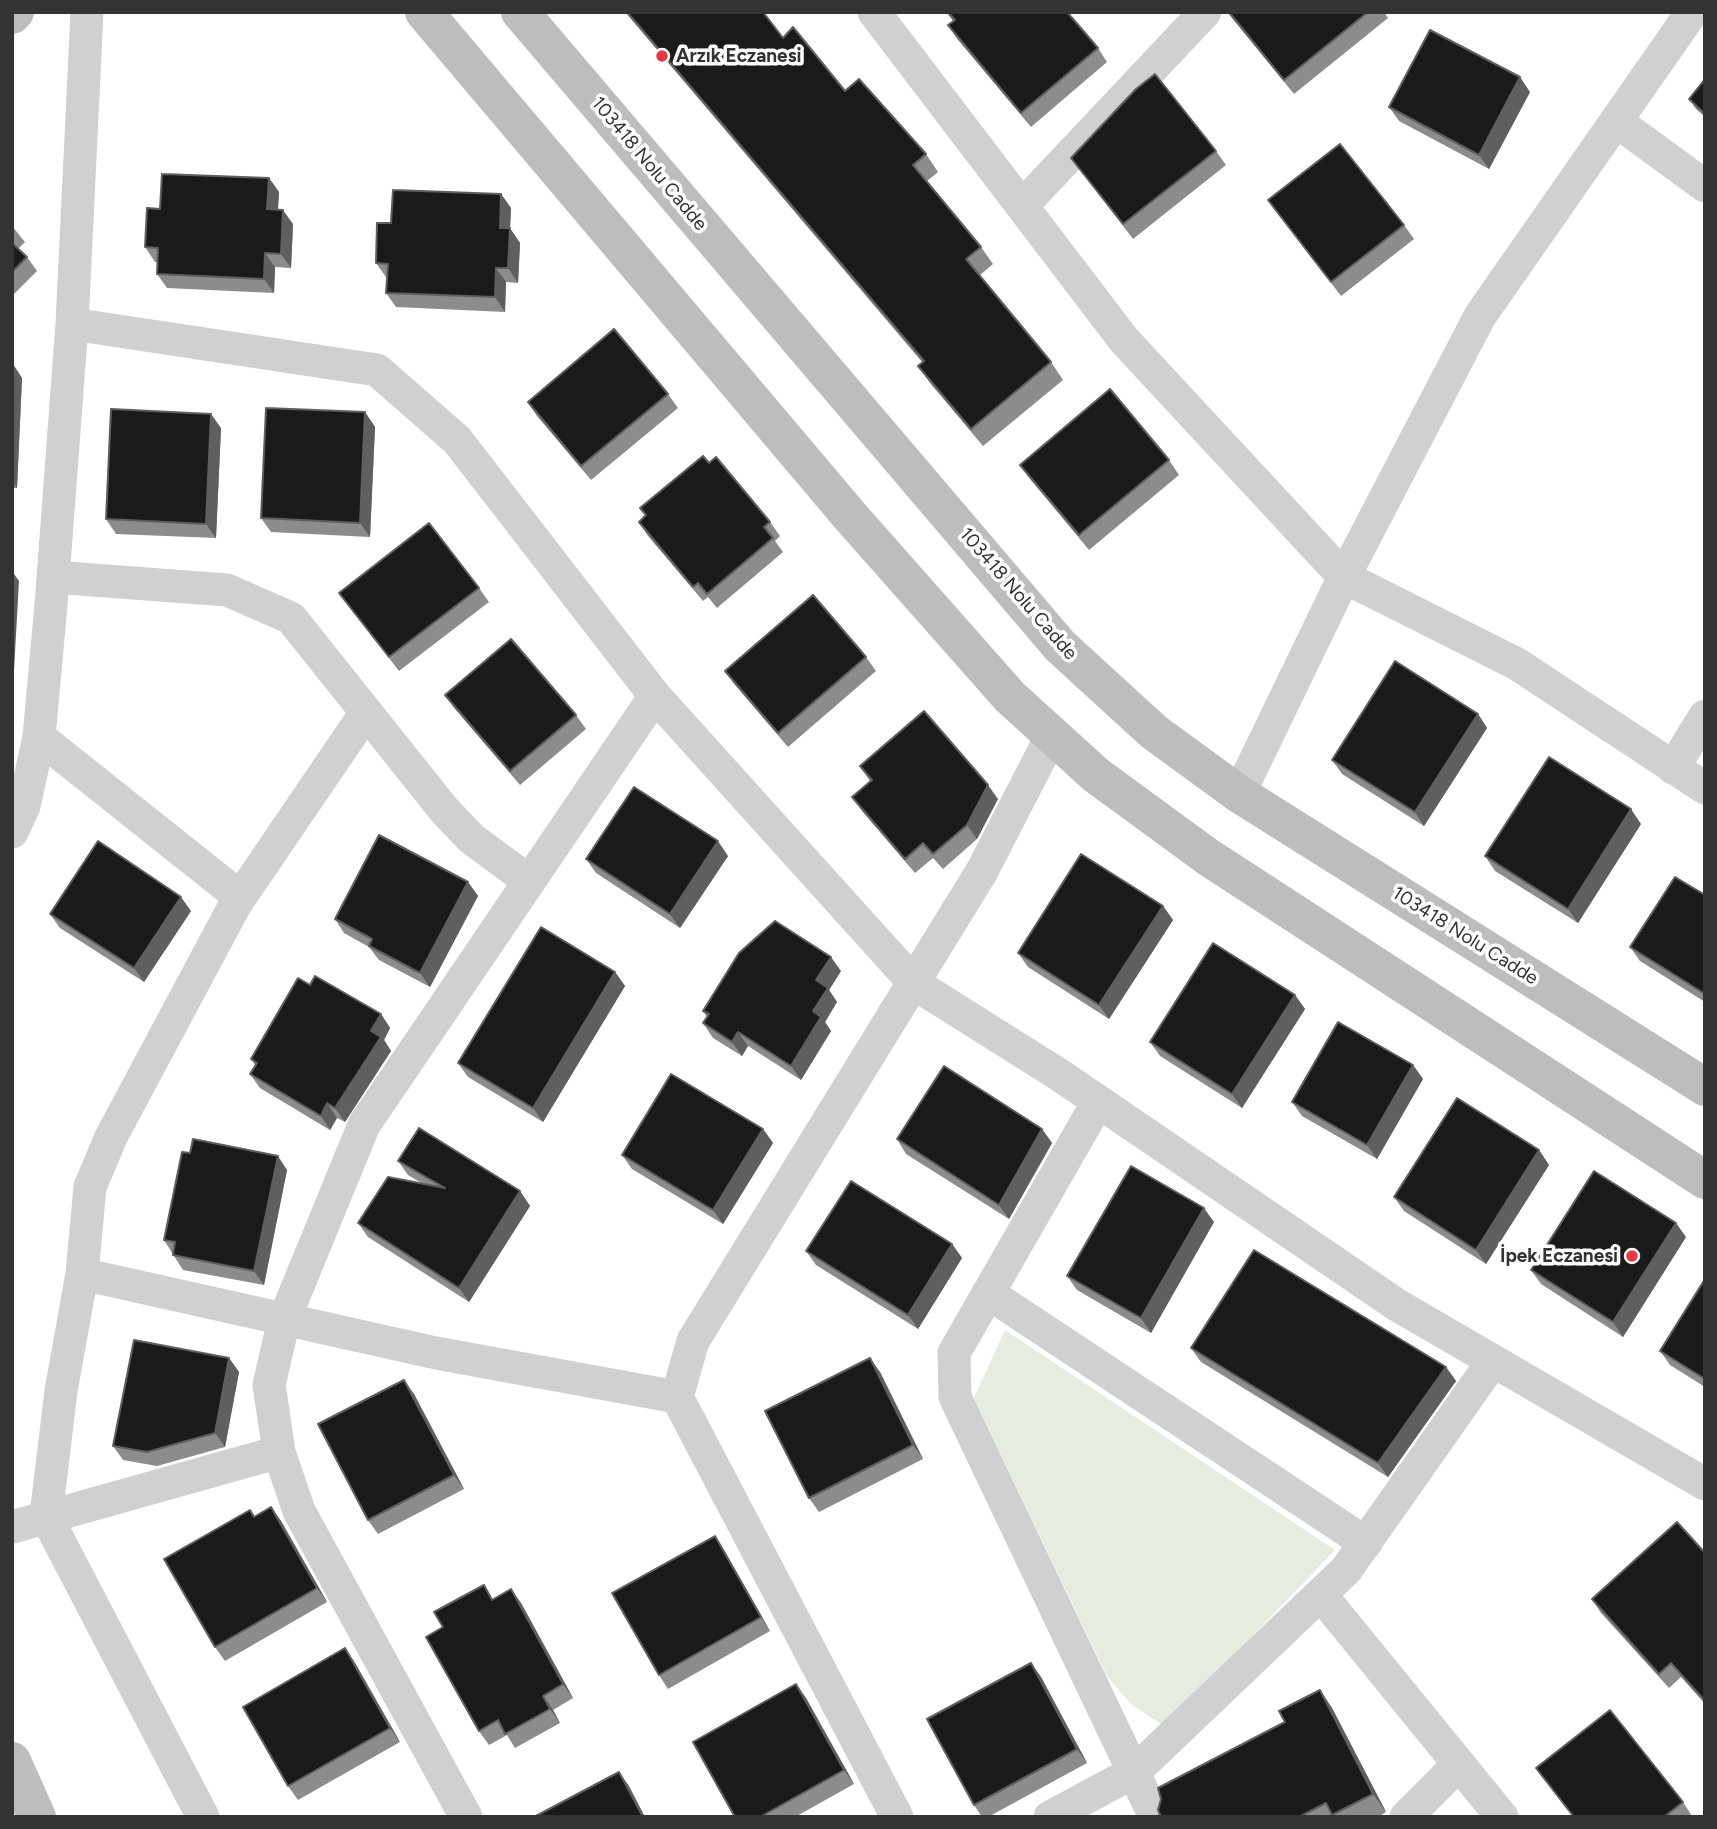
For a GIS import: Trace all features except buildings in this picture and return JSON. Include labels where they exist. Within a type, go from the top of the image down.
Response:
[{"type":"main road","points":[[424,12],[850,516],[1010,697],[1096,775],[1208,856],[1705,1180]]},
{"type":"main road","name":"103418 Nolu Cadde","points":[[520,12],[1060,646],[1154,732],[1239,794],[1705,1087]]},
{"type":"main road","points":[[12,1761],[37,1817]]},
{"type":"street","points":[[12,832],[24,806],[39,737],[72,324],[87,12]]},
{"type":"street","points":[[874,12],[1124,340],[1344,577],[1517,664],[1705,789]]},
{"type":"street","points":[[1022,206],[1205,12]]},
{"type":"street","points":[[1239,794],[1344,577],[1480,316],[1692,12]]},
{"type":"street","points":[[1616,121],[1705,186]]},
{"type":"street","points":[[72,324],[377,370],[457,440],[655,696],[915,984],[1098,1102],[1397,1305],[1705,1484]]},
{"type":"street","points":[[53,578],[227,590],[291,618],[365,714],[472,839],[529,881]]},
{"type":"street","points":[[466,1817],[299,1511],[279,1452],[269,1385],[284,1320],[364,1125],[655,696]]},
{"type":"street","points":[[203,1817],[46,1516],[61,1391],[82,1274],[90,1187],[111,1137],[240,897],[365,714]]},
{"type":"street","points":[[1673,768],[1705,716]]},
{"type":"street","points":[[897,1817],[677,1397],[694,1341],[982,871],[1052,735]]},
{"type":"street","points":[[39,737],[240,897]]},
{"type":"street","points":[[1098,1102],[954,1353],[955,1397],[1155,1817]]},
{"type":"street","points":[[82,1274],[436,1353],[677,1397]]},
{"type":"street","points":[[988,1293],[1366,1543]]},
{"type":"street","points":[[1049,1817],[1134,1772],[1346,1570],[1493,1361]]},
{"type":"street","points":[[12,1527],[279,1452]]},
{"type":"street","points":[[1321,1595],[1502,1817]]},
{"type":"street","points":[[1406,1817],[1459,1764]]},
{"type":"shaded area","points":[[1005,1330],[1335,1550],[1165,1727],[1130,1703],[1107,1676],[974,1398]]},
{"type":"place","name":"Arzık Eczanesi","points":[[662,56]]},
{"type":"place","name":"İpek Eczanesi","points":[[1632,1256]]}]
